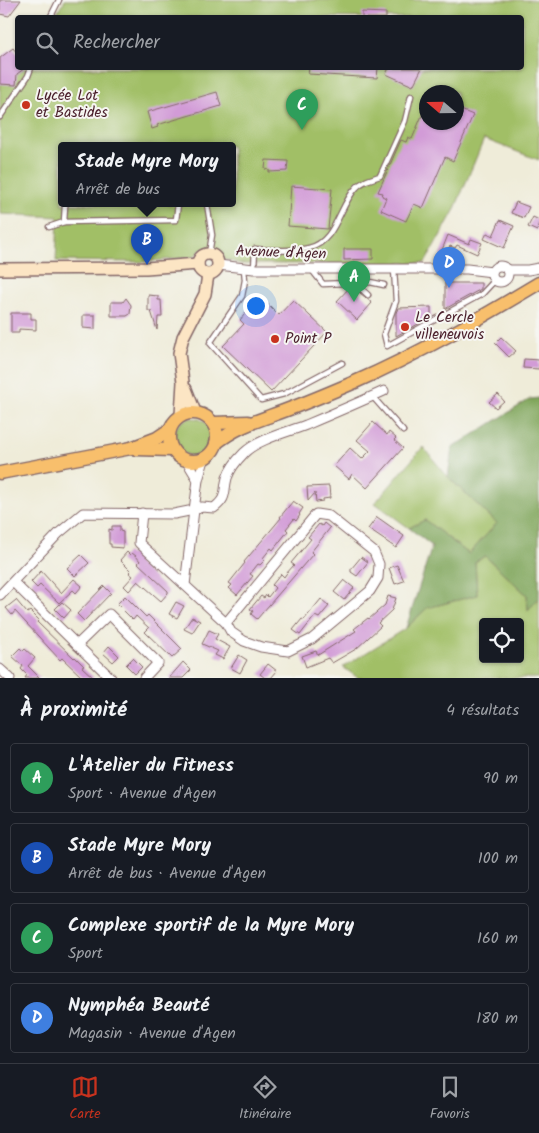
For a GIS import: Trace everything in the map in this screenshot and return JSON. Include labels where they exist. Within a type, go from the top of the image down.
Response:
[{"type":"main road","points":[[209,254],[215,256],[218,265],[214,273],[208,274],[199,270],[198,264],[203,255],[209,254]]},
{"type":"main road","points":[[0,270],[146,268],[198,264]]},
{"type":"main road","points":[[181,415],[183,382],[179,353],[183,337],[205,294],[208,274]]},
{"type":"main road","points":[[216,443],[216,429],[212,422],[208,417],[195,412],[181,415],[169,430],[168,437],[172,450],[176,454],[186,460],[205,458],[210,454],[216,443],[229,433],[250,422],[270,416],[354,382],[416,354],[499,308],[539,283]]},
{"type":"main road","points":[[183,382],[195,412]]},
{"type":"main road","points":[[212,422],[250,422]]},
{"type":"main road","points":[[0,472],[131,448],[157,438],[169,430]]},
{"type":"main road","points":[[131,448],[172,450]]},
{"type":"street","name":"Avenue d'Agen","points":[[218,265],[254,269],[467,269],[492,279],[495,268],[500,266],[507,270],[539,268]]},
{"type":"street","points":[[0,595],[59,533],[83,513],[174,514],[202,507],[214,508],[222,502],[226,492],[227,479],[234,464],[245,452],[257,444],[384,391]]},
{"type":"street","points":[[185,585],[198,480],[205,458]]},
{"type":"street","points":[[186,460],[198,480]]},
{"type":"street","points":[[142,513],[139,543],[226,623],[231,632],[244,641],[261,647],[288,651],[312,639],[370,590],[378,578],[379,564],[374,552],[329,516],[316,514],[226,623]]},
{"type":"street","points":[[13,582],[111,678]]},
{"type":"street","points":[[77,645],[109,614],[158,663],[144,678]]},
{"type":"street","points":[[0,669],[10,678]]},
{"type":"lane","points":[[52,15],[59,0]]},
{"type":"lane","points":[[0,117],[30,70]]},
{"type":"lane","points":[[254,269],[255,249],[311,248],[324,241],[333,229],[356,187],[367,180],[380,176],[404,121],[411,96]]},
{"type":"lane","points":[[64,222],[65,207]]},
{"type":"lane","points":[[49,227],[64,222],[176,220],[178,207]]},
{"type":"lane","points":[[207,207],[212,236],[209,254]]},
{"type":"lane","points":[[244,268],[245,280],[242,296],[210,343],[261,400],[284,394],[342,363]]},
{"type":"lane","points":[[311,269],[323,284],[370,282],[384,285]]},
{"type":"lane","points":[[394,270],[396,301],[384,334],[387,346],[482,294],[492,279]]},
{"type":"lane","points":[[355,283],[368,295]]},
{"type":"lane","points":[[372,396],[403,431]]},
{"type":"green space","points":[[65,0],[539,0],[539,160],[484,139],[454,211],[425,263],[241,264],[223,259],[216,251],[201,250],[194,257],[142,262],[56,261],[58,217],[0,214],[0,84],[22,70],[524,70],[524,15],[55,15]]},
{"type":"green space","points":[[539,398],[539,598],[528,610],[527,595],[485,556],[475,562],[477,595],[427,608],[406,628],[432,546],[409,528],[425,520],[469,554],[497,523],[448,477],[452,448],[530,399]]},
{"type":"green space","points":[[193,418],[207,423],[212,437],[207,451],[193,456],[179,451],[174,437],[179,423]]},
{"type":"green space","points":[[423,447],[448,477],[497,523],[469,554],[425,520],[409,528],[375,503]]},
{"type":"green space","points":[[485,556],[527,595],[528,610],[539,598],[539,678],[358,678],[343,667],[406,628],[427,608],[477,595],[475,562]]},
{"type":"building","points":[[0,0],[21,0],[9,16],[0,14]]},
{"type":"building","points":[[362,12],[386,13],[386,15],[362,15]]},
{"type":"building","points":[[13,48],[15,50],[15,70],[22,70],[17,74],[16,85],[0,84],[0,58]]},
{"type":"building","points":[[309,70],[378,70],[377,78],[308,74]]},
{"type":"building","points":[[388,70],[421,70],[413,86],[386,74]]},
{"type":"building","points":[[217,92],[221,106],[157,125],[158,127],[152,129],[147,112]]},
{"type":"building","points":[[464,111],[473,115],[453,161],[445,157],[423,208],[414,204],[406,221],[381,210],[386,198],[382,196],[383,193],[378,192],[401,140],[406,142],[408,137],[412,139],[419,122],[419,130],[464,130]]},
{"type":"building","points":[[266,160],[288,161],[287,171],[269,172],[269,170],[265,169]]},
{"type":"building","points":[[291,186],[332,189],[328,229],[288,226]]},
{"type":"building","points":[[516,202],[529,207],[524,218],[511,213]]},
{"type":"building","points":[[533,217],[539,220],[537,231],[528,227]]},
{"type":"building","points":[[500,220],[514,226],[504,248],[484,239],[487,233],[493,236]]},
{"type":"building","points":[[448,235],[469,244],[471,239],[482,243],[477,254],[457,245],[455,248],[450,246],[443,257],[440,255]]},
{"type":"building","points":[[344,249],[373,249],[373,259],[344,260]]},
{"type":"building","points":[[445,283],[481,283],[481,289],[445,309]]},
{"type":"building","points":[[350,287],[353,287],[372,303],[357,320],[337,301]]},
{"type":"building","points":[[148,295],[158,296],[158,300],[161,300],[162,317],[158,317],[157,330],[151,311],[148,311]]},
{"type":"building","points":[[126,298],[131,305],[130,314],[127,316],[111,316],[111,302],[123,302]]},
{"type":"building","name":"Point P","points":[[293,300],[327,332],[271,392],[223,346],[244,324],[240,320],[248,310],[253,314],[265,301],[279,315]]},
{"type":"building","name":"Le Cercle villeneuvois","points":[[431,307],[431,317],[396,336],[396,313],[398,308]]},
{"type":"building","points":[[11,313],[31,313],[31,319],[36,319],[36,330],[19,329],[19,333],[11,333]]},
{"type":"building","points":[[83,315],[95,315],[95,329],[83,328]]},
{"type":"building","points":[[501,337],[516,351],[509,357],[495,343]]},
{"type":"building","points":[[524,359],[539,360],[539,369],[523,368]]},
{"type":"building","points":[[498,394],[504,401],[496,408],[489,402]]},
{"type":"building","points":[[373,422],[387,435],[389,432],[396,438],[394,440],[403,448],[367,488],[352,474],[349,479],[334,466],[350,448],[362,459],[370,451],[357,440]]},
{"type":"building","points":[[329,486],[330,498],[316,502],[315,493],[308,501],[307,487]]},
{"type":"building","points":[[293,501],[303,508],[300,515],[286,529],[288,531],[273,550],[271,548],[263,558],[265,560],[260,565],[258,564],[250,574],[253,576],[237,595],[229,588],[232,585],[229,583]]},
{"type":"building","points":[[377,517],[404,536],[396,548],[368,529]]},
{"type":"building","points":[[324,523],[330,528],[311,552],[313,554],[257,619],[251,614],[253,611],[250,609],[261,596],[264,598],[266,595],[268,597],[275,588],[272,585],[281,574],[284,577],[294,565],[291,563],[311,539],[308,537],[319,524],[322,526]]},
{"type":"building","points":[[112,526],[120,526],[120,531],[123,532],[123,548],[111,547],[111,544],[109,544],[109,529],[112,530]]},
{"type":"building","points":[[127,552],[130,555],[132,553],[136,556],[140,561],[138,563],[168,591],[161,601],[138,581],[129,591],[124,586],[133,576],[129,573],[131,571],[120,560]]},
{"type":"building","points":[[81,555],[89,563],[75,576],[67,568]]},
{"type":"building","points":[[361,557],[368,562],[357,576],[351,572],[351,569]]},
{"type":"building","points":[[397,565],[404,581],[395,584],[389,568]]},
{"type":"building","points":[[41,571],[61,593],[74,579],[82,586],[76,593],[73,590],[59,603],[40,585],[37,588],[31,582]]},
{"type":"building","points":[[344,580],[354,588],[344,600],[334,592]]},
{"type":"building","points":[[104,586],[111,593],[84,621],[77,614]]},
{"type":"building","points":[[125,596],[146,617],[148,615],[182,649],[172,658],[145,632],[149,628],[136,616],[133,620],[117,604]]},
{"type":"building","points":[[388,596],[396,598],[392,610],[378,623],[381,626],[356,649],[332,663],[328,658],[306,667],[302,656],[316,651],[318,655],[356,631],[354,629],[385,605]]},
{"type":"building","points":[[321,599],[329,606],[319,618],[315,616],[300,635],[293,630],[302,619],[304,620]]},
{"type":"building","points":[[16,600],[27,613],[30,611],[39,620],[37,622],[75,657],[84,666],[82,667],[94,678],[83,678],[62,658],[60,660],[15,611],[12,615],[6,608]]},
{"type":"building","points":[[62,602],[71,610],[64,618],[55,609]]},
{"type":"building","points":[[176,602],[184,606],[177,618],[169,614]]},
{"type":"building","points":[[192,617],[200,621],[192,633],[184,629]]},
{"type":"building","points":[[209,630],[218,634],[215,639],[230,647],[223,659],[215,655],[218,651],[202,644]]},
{"type":"building","points":[[109,646],[119,656],[113,662],[103,653]]},
{"type":"building","points":[[20,648],[23,651],[25,649],[35,658],[28,666],[40,678],[25,678],[27,675],[21,669],[23,666],[12,656]]},
{"type":"building","points":[[239,655],[247,660],[240,673],[231,668]]},
{"type":"building","points":[[133,658],[142,667],[135,674],[126,665]]},
{"type":"building","points":[[183,662],[191,670],[183,678],[169,678]]},
{"type":"building","points":[[268,664],[277,671],[271,678],[265,678],[260,674]]},
{"type":"place","name":"Lycée Lot et Bastides","points":[[26,105]]},
{"type":"place","name":"Complexe sportif de la Myre Mory","points":[[302,130]]},
{"type":"place","name":"Stade Myre Mory","points":[[147,265]]},
{"type":"place","name":"Nymphéa Beauté","points":[[449,288]]},
{"type":"place","name":"L'Atelier du Fitness","points":[[354,302]]},
{"type":"place","name":"Le Cercle villeneuvois","points":[[405,327]]},
{"type":"place","name":"Point P","points":[[275,339]]}]
